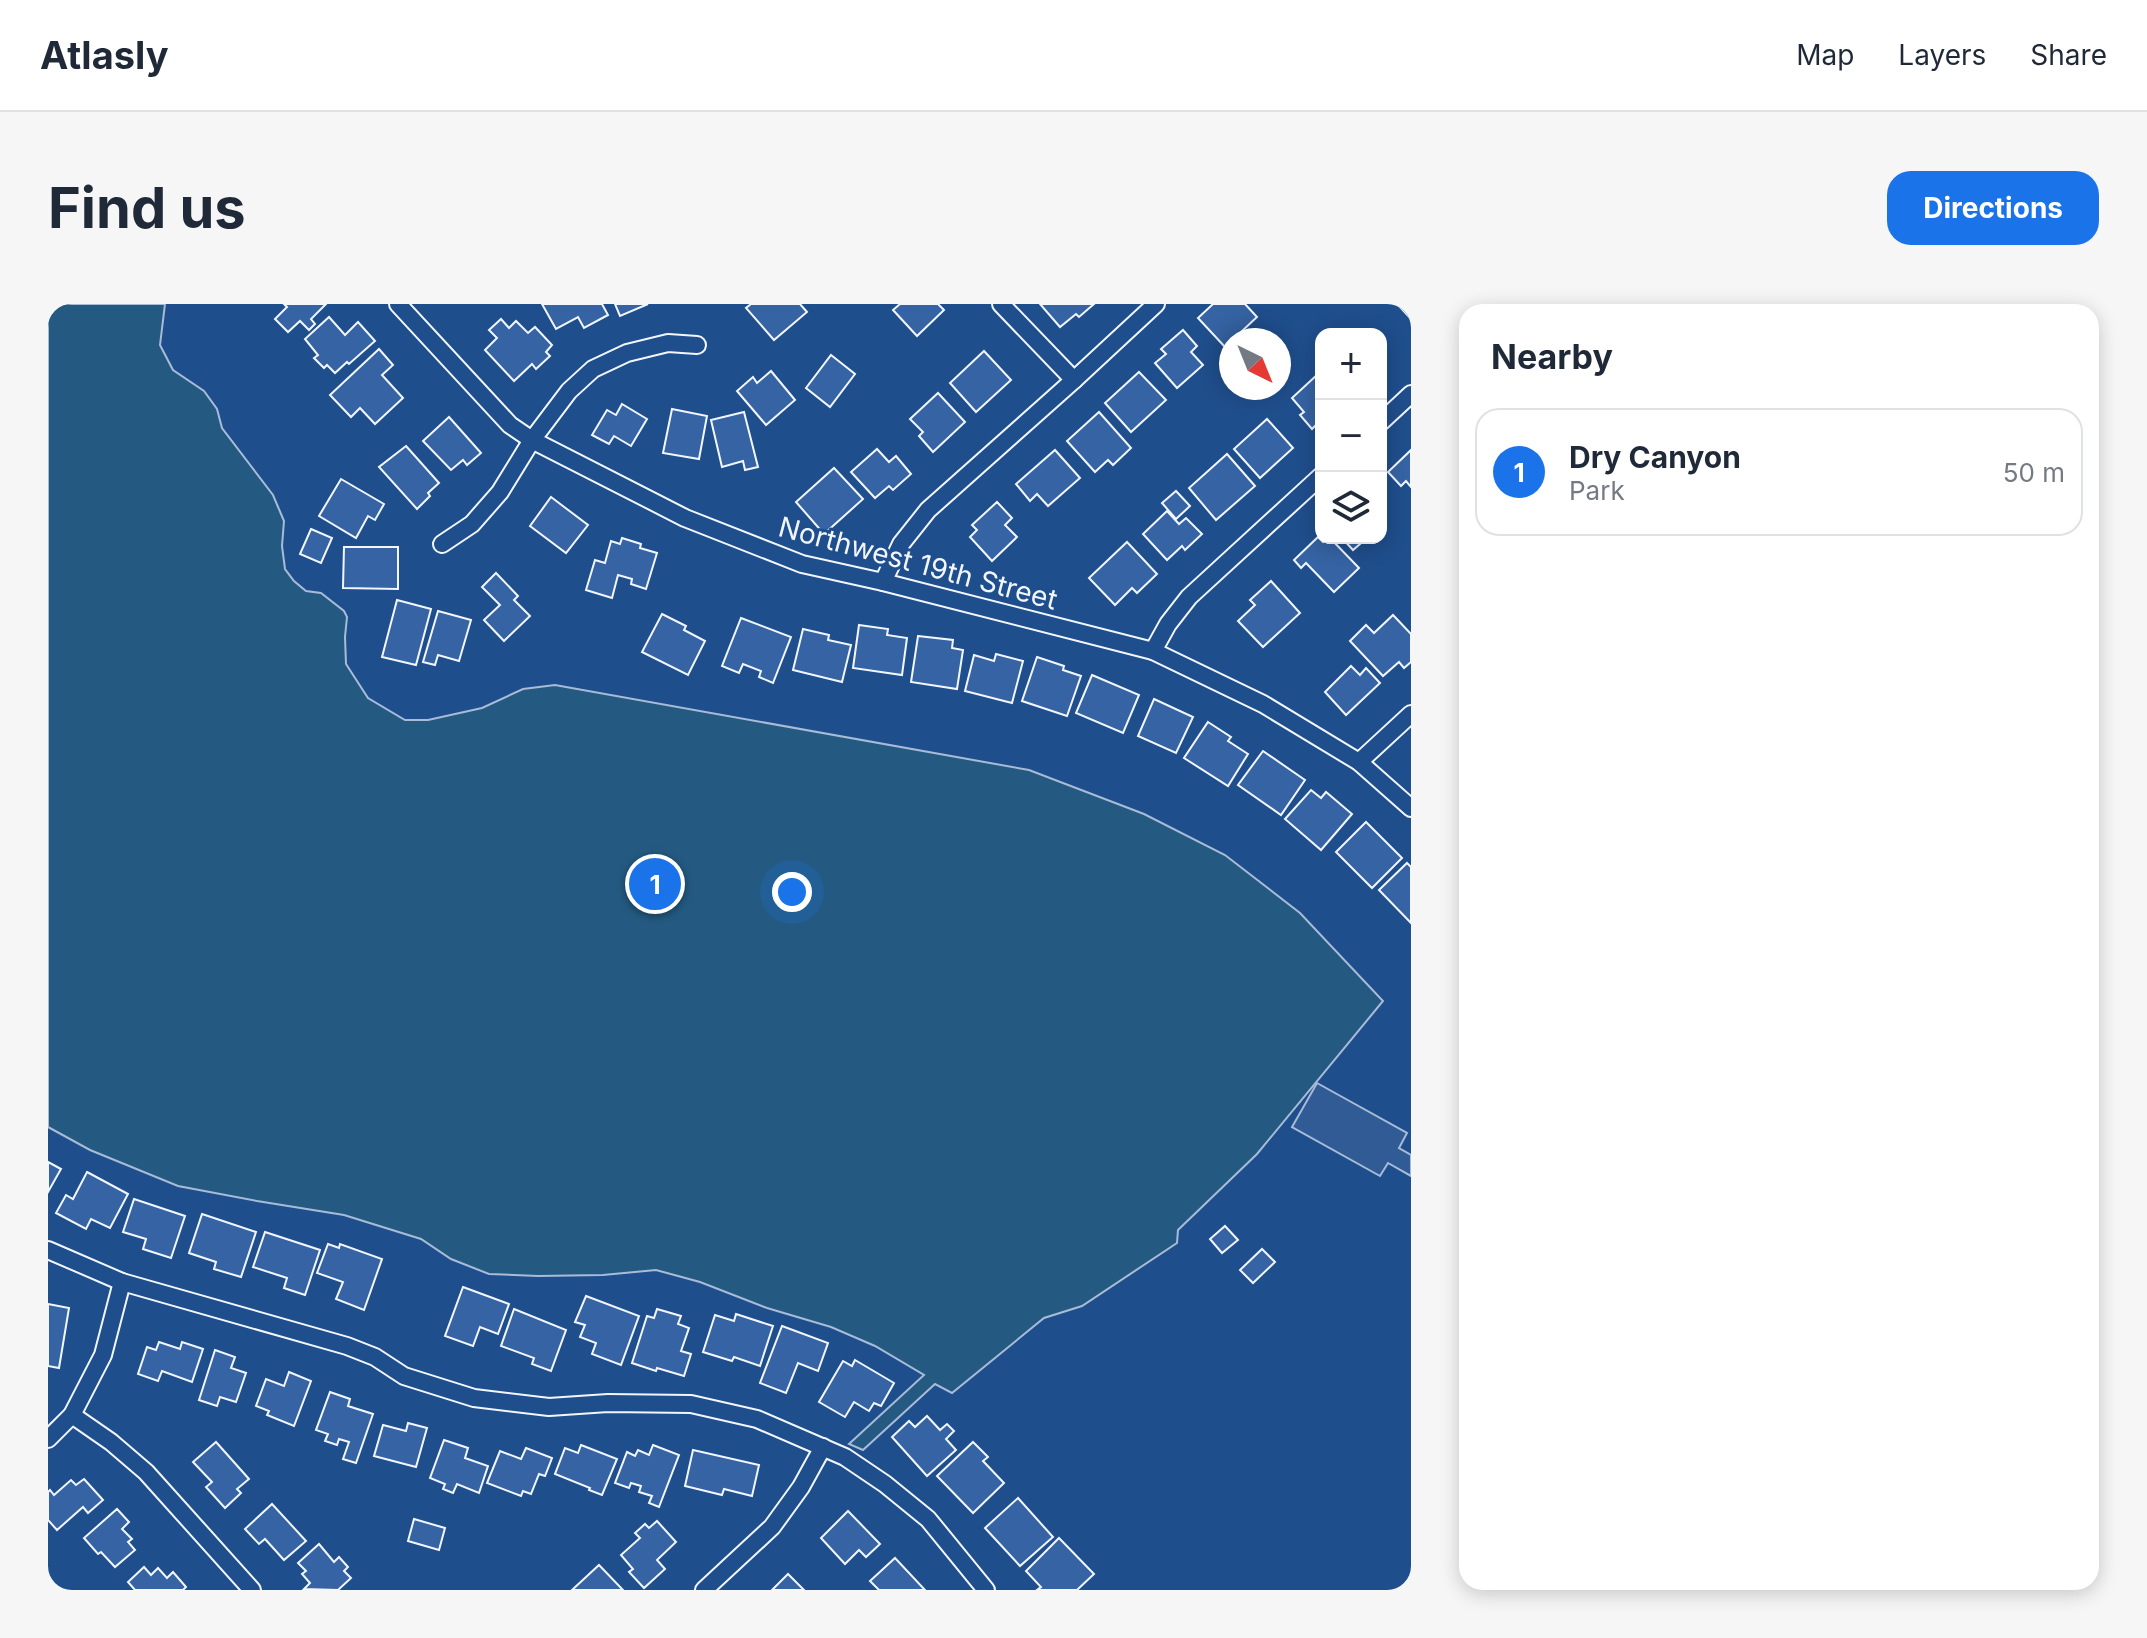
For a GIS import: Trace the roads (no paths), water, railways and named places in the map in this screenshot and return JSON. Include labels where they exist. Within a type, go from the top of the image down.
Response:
[{"type":"street","name":"Northwest 19th Street","points":[[398,304],[510,425],[532,440],[685,518],[802,564],[1153,651],[1263,704],[1359,762],[1411,808]]},
{"type":"street","points":[[1001,304],[1074,380]]},
{"type":"street","points":[[883,582],[901,544],[928,510],[1156,304]]},
{"type":"street","points":[[442,544],[472,524],[500,492],[532,440],[569,391],[593,369],[627,353],[668,343],[697,345]]},
{"type":"street","points":[[1387,416],[1411,394]]},
{"type":"street","points":[[1153,651],[1168,624],[1189,597],[1315,482]]},
{"type":"street","points":[[1359,762],[1411,714]]},
{"type":"street","points":[[48,1250],[122,1282],[347,1346],[375,1357],[404,1376],[474,1398],[549,1407],[608,1403],[691,1404],[757,1419],[845,1457],[885,1484],[928,1519],[986,1590]]},
{"type":"street","points":[[48,1439],[72,1415],[103,1355],[122,1282]]},
{"type":"street","points":[[72,1415],[111,1442],[146,1472],[252,1590]]},
{"type":"street","points":[[704,1590],[772,1527],[801,1487],[823,1447]]},
{"type":"place","name":"Dry Canyon","points":[[655,884]]}]
